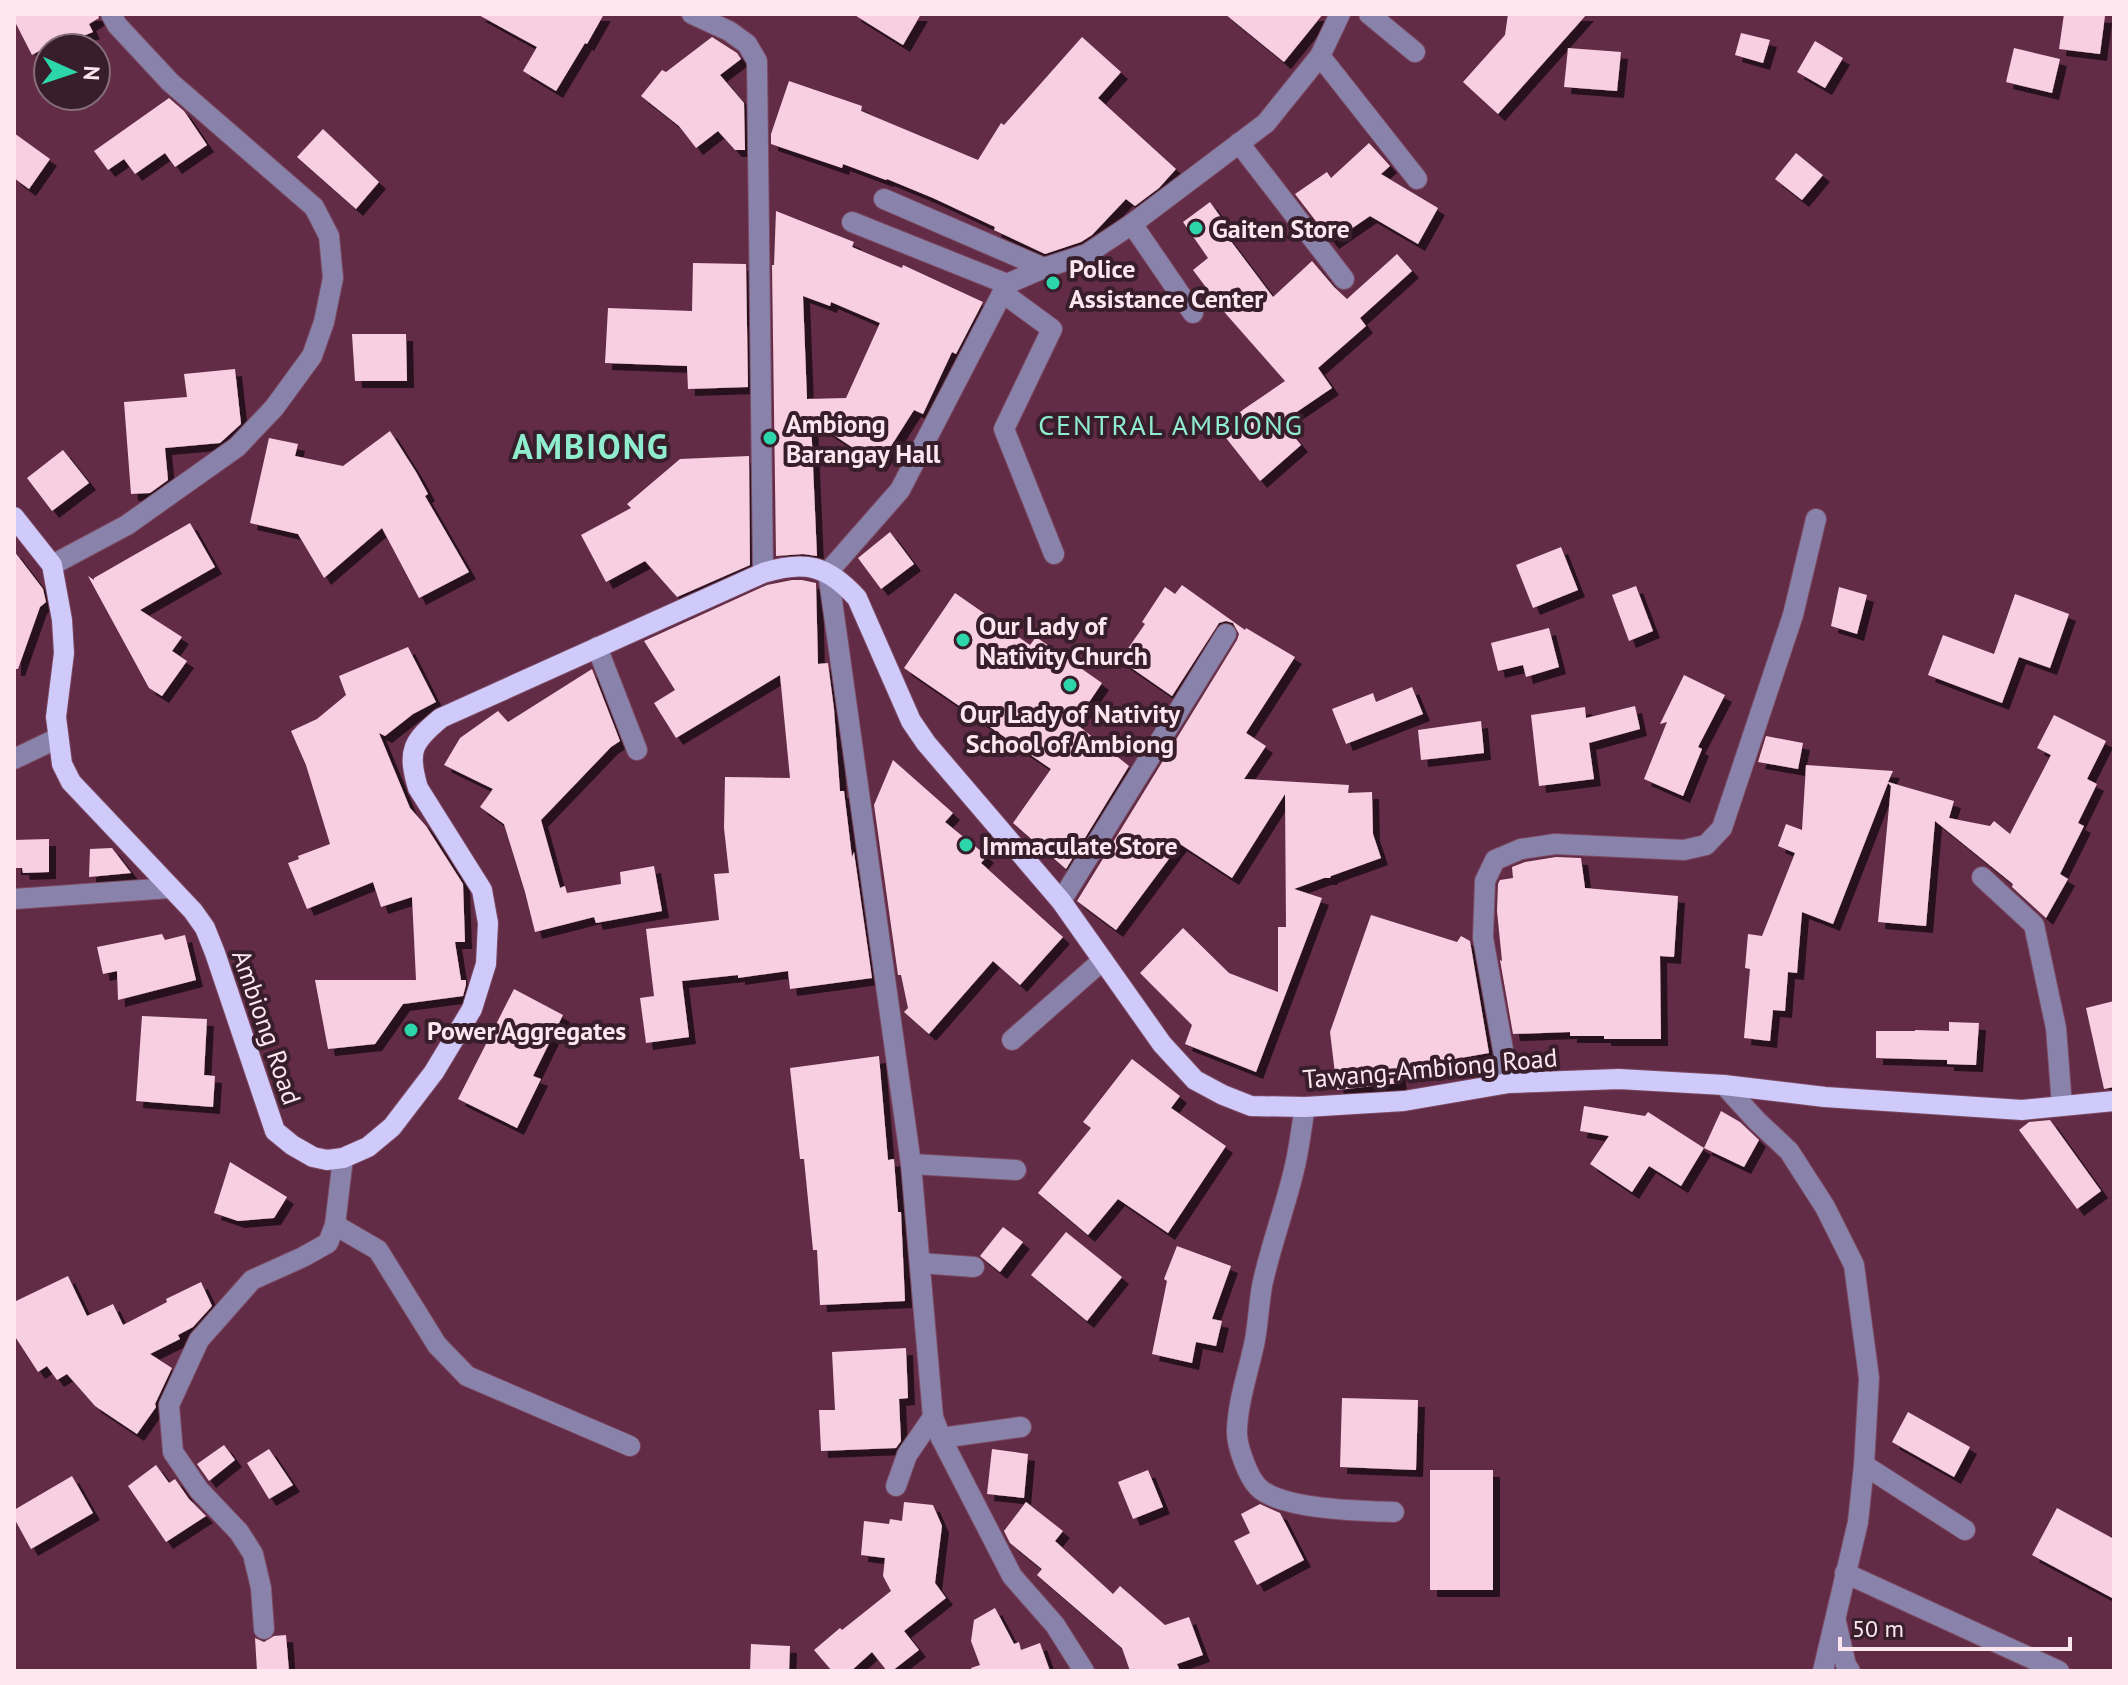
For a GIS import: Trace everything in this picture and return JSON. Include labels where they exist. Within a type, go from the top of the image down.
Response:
[{"type":"main road","name":"Ambiong Road","points":[[14,517],[52,565],[62,620],[64,653],[56,717],[62,764],[71,782],[193,911],[205,928],[275,1131],[313,1157],[327,1160],[343,1158]]},
{"type":"main road","points":[[343,1158],[368,1147],[392,1127],[434,1072],[472,1009],[486,964],[488,923],[482,890],[418,788],[413,769],[413,748],[422,734],[441,718],[763,573],[785,566],[828,572]]},
{"type":"main road","name":"Tawang-Ambiong Road","points":[[828,572],[857,598],[911,721],[926,743],[1061,901],[1162,1044],[1195,1080],[1223,1095],[1251,1106],[1305,1107],[1404,1101],[1509,1083],[1619,1079],[2022,1110],[2114,1101]]},
{"type":"street","points":[[52,565],[127,525],[237,447],[274,408],[312,356],[324,322],[333,278],[329,236],[314,207],[170,82],[117,25],[111,14]]},
{"type":"street","points":[[692,14],[729,31],[747,44],[757,61],[763,573]]},
{"type":"street","points":[[1084,1671],[1055,1625],[1012,1576],[933,1417],[911,1164],[828,572],[900,490],[1005,289],[1044,268],[1087,254],[1266,123],[1320,56],[1340,14]]},
{"type":"street","points":[[1369,14],[1415,52]]},
{"type":"street","points":[[1320,56],[1417,179]]},
{"type":"street","points":[[1239,143],[1344,279]]},
{"type":"street","points":[[884,199],[1044,268]]},
{"type":"street","points":[[852,222],[1005,289],[1052,329],[1004,429],[1054,554]]},
{"type":"street","points":[[1132,224],[1193,313]]},
{"type":"street","points":[[1509,1083],[1483,938],[1485,881],[1495,860],[1521,849],[1555,844],[1684,850],[1706,845],[1722,828],[1793,615],[1816,519]]},
{"type":"street","points":[[1061,901],[1226,634]]},
{"type":"street","points":[[597,647],[637,750]]},
{"type":"street","points":[[14,759],[58,738]]},
{"type":"street","points":[[1982,877],[2034,925],[2056,1028],[2062,1106]]},
{"type":"street","points":[[14,899],[171,888]]},
{"type":"street","points":[[1012,1040],[1103,960]]},
{"type":"street","points":[[1724,1085],[1789,1151],[1825,1207],[1854,1265],[1869,1378],[1864,1465],[1858,1522],[1823,1671]]},
{"type":"street","points":[[1305,1107],[1294,1173],[1262,1287],[1236,1433],[1241,1455],[1257,1486],[1274,1497],[1299,1504],[1394,1512]]},
{"type":"street","points":[[264,1629],[261,1588],[253,1554],[239,1532],[199,1490],[173,1452],[169,1405],[199,1340],[252,1280],[328,1243],[335,1225],[343,1158]]},
{"type":"street","points":[[911,1164],[1016,1170]]},
{"type":"street","points":[[335,1225],[378,1250],[437,1345],[467,1376],[630,1446]]},
{"type":"street","points":[[920,1263],[974,1267]]},
{"type":"street","points":[[896,1486],[907,1455],[933,1417]]},
{"type":"street","points":[[941,1438],[1021,1427]]},
{"type":"street","points":[[1864,1465],[1965,1530]]},
{"type":"street","points":[[1845,1573],[2059,1671]]},
{"type":"street","points":[[1835,1618],[1850,1671]]},
{"type":"building","points":[[14,14],[98,14],[99,18],[89,24],[93,32],[32,32],[32,55],[14,20]]},
{"type":"building","points":[[477,14],[604,14],[556,91],[523,71],[537,47]]},
{"type":"building","points":[[853,14],[921,14],[903,45]]},
{"type":"building","points":[[1225,14],[1323,14],[1284,62]]},
{"type":"building","points":[[1508,14],[1587,14],[1498,114],[1463,82],[1505,35]]},
{"type":"building","points":[[2064,14],[2105,16],[2100,54],[2059,49]]},
{"type":"building","points":[[1741,33],[1770,40],[1763,63],[1735,55]]},
{"type":"building","points":[[712,37],[741,59],[720,75],[744,103],[745,150],[735,150],[718,131],[696,148],[679,126],[641,96],[662,70],[666,72]]},
{"type":"building","points":[[1082,37],[1121,72],[1098,98],[1176,169],[1159,188],[1135,206],[1126,199],[1092,235],[1081,242],[1045,254],[994,230],[995,227],[887,179],[843,164],[842,168],[771,144],[771,134],[789,81],[862,106],[861,111],[978,160],[1001,123],[1004,125]]},
{"type":"building","points":[[1815,41],[1843,58],[1825,88],[1797,72]]},
{"type":"building","points":[[1568,48],[1621,52],[1617,91],[1564,87]]},
{"type":"building","points":[[2014,48],[2060,59],[2052,93],[2006,82]]},
{"type":"building","points":[[169,98],[184,111],[207,145],[175,167],[165,153],[135,174],[124,159],[108,170],[94,151]]},
{"type":"building","points":[[323,129],[379,182],[356,209],[297,157]]},
{"type":"building","points":[[14,133],[50,159],[29,189],[14,178]]},
{"type":"building","points":[[1369,143],[1390,166],[1381,174],[1438,208],[1418,244],[1370,216],[1332,242],[1295,194],[1327,172],[1331,178]]},
{"type":"building","points":[[1796,153],[1823,175],[1802,200],[1775,179]]},
{"type":"building","points":[[1210,202],[1229,229],[1224,232],[1273,297],[1312,261],[1347,299],[1397,254],[1412,271],[1360,318],[1366,326],[1318,368],[1332,388],[1282,422],[1301,445],[1260,481],[1219,429],[1285,381],[1226,314],[1193,270],[1208,258],[1183,222]]},
{"type":"building","points":[[776,211],[854,242],[852,247],[902,268],[903,265],[983,302],[956,354],[952,352],[923,414],[914,410],[879,465],[811,420],[817,556],[776,556]],"holes":[[[803,296],[830,306],[831,302],[880,323],[846,398],[807,399]]]},
{"type":"building","points":[[693,263],[746,264],[748,387],[688,389],[687,366],[605,363],[608,308],[692,311]]},
{"type":"building","points":[[352,334],[406,334],[407,381],[355,381]]},
{"type":"building","points":[[235,369],[241,424],[220,443],[165,448],[168,480],[150,493],[131,494],[124,402],[187,397],[184,374]]},
{"type":"building","points":[[390,431],[416,472],[428,494],[425,496],[469,572],[419,598],[382,528],[324,578],[298,534],[250,523],[269,438],[298,444],[295,456],[343,466]]},
{"type":"building","points":[[63,450],[89,483],[52,511],[27,478]]},
{"type":"building","points":[[749,456],[750,565],[677,597],[645,561],[606,582],[581,535],[631,508],[627,504],[680,459]]},
{"type":"building","points":[[190,523],[215,567],[140,610],[182,637],[172,651],[187,661],[162,696],[149,688],[88,576],[94,580]]},
{"type":"building","points":[[890,532],[914,564],[881,589],[858,558]]},
{"type":"building","points":[[1561,547],[1578,590],[1533,608],[1516,565]]},
{"type":"building","points":[[14,551],[43,589],[46,602],[40,607],[18,669],[14,669]]},
{"type":"building","points":[[792,580],[816,583],[818,664],[828,663],[840,791],[844,791],[872,978],[790,989],[788,971],[682,981],[689,1037],[646,1043],[640,998],[654,996],[646,929],[719,920],[714,874],[729,873],[724,828],[725,777],[790,778],[780,675],[676,738],[654,703],[675,690],[644,641],[767,585]]},
{"type":"building","points":[[1182,585],[1245,630],[1295,657],[1246,733],[1266,746],[1244,779],[1349,785],[1348,793],[1372,792],[1373,834],[1381,858],[1294,889],[1322,898],[1256,1072],[1185,1044],[1192,1025],[1140,973],[1183,928],[1229,973],[1278,992],[1278,927],[1286,927],[1285,794],[1232,878],[1180,844],[1116,930],[1077,901],[1239,634],[1233,623],[1219,623],[1172,696],[1120,660],[1165,587],[1175,594]]},
{"type":"building","points":[[1636,586],[1653,631],[1629,641],[1612,595]]},
{"type":"building","points":[[1839,587],[1867,595],[1857,634],[1831,626]]},
{"type":"building","points":[[955,593],[1030,645],[1036,637],[1102,683],[1075,723],[1129,766],[1066,869],[1013,823],[1051,769],[904,668]]},
{"type":"building","points":[[2015,594],[2069,614],[2050,668],[2019,657],[2002,703],[1928,675],[1943,635],[1994,654]]},
{"type":"building","points":[[1549,628],[1559,667],[1526,677],[1523,665],[1498,671],[1491,643]]},
{"type":"building","points":[[408,647],[436,702],[413,714],[385,736],[379,733],[410,808],[426,826],[463,884],[465,942],[455,942],[461,980],[466,980],[466,985],[463,996],[403,1004],[375,1044],[328,1049],[315,980],[416,980],[412,897],[381,907],[373,882],[307,909],[288,863],[330,844],[306,765],[291,731],[317,719],[346,695],[339,676]]},
{"type":"building","points":[[592,669],[620,741],[541,820],[560,888],[565,886],[567,893],[621,884],[620,872],[654,866],[662,911],[596,923],[594,917],[535,932],[504,824],[480,807],[493,789],[444,765],[460,738],[498,711],[508,722]]},
{"type":"building","points":[[1684,675],[1725,695],[1698,747],[1702,749],[1683,796],[1644,779],[1667,722],[1660,724]]},
{"type":"building","points":[[1412,687],[1423,714],[1346,744],[1332,709],[1373,693],[1376,702]]},
{"type":"building","points":[[1635,706],[1640,729],[1589,743],[1594,779],[1539,786],[1531,715],[1585,707],[1586,718]]},
{"type":"building","points":[[2054,715],[2106,741],[2087,779],[2097,784],[2078,823],[2084,826],[2060,874],[2068,879],[2046,918],[2012,887],[2013,884],[1935,821],[1926,926],[1878,922],[1891,786],[1888,783],[1833,924],[1802,912],[1797,973],[1788,972],[1785,1011],[1773,1010],[1770,1041],[1744,1038],[1750,969],[1745,968],[1748,934],[1762,936],[1795,853],[1778,846],[1786,824],[1802,830],[1806,765],[1893,771],[1888,782],[1954,801],[1949,818],[1990,826],[1994,821],[2010,834],[2051,755],[2037,748]]},
{"type":"building","points":[[1481,721],[1484,753],[1421,760],[1418,730]]},
{"type":"building","points":[[1766,736],[1803,743],[1798,769],[1758,762]]},
{"type":"building","points":[[893,760],[953,813],[945,822],[987,856],[981,863],[1063,937],[1020,985],[993,961],[929,1034],[904,1012],[908,1008],[901,975],[898,975],[874,805]]},
{"type":"building","points":[[49,839],[49,872],[23,873],[22,868],[14,868],[14,840]]},
{"type":"building","points":[[112,848],[131,873],[89,877],[90,849]]},
{"type":"building","points":[[1556,857],[1581,858],[1585,888],[1678,896],[1674,957],[1660,956],[1661,1039],[1604,1039],[1604,1036],[1570,1036],[1570,1032],[1513,1034],[1500,960],[1498,884],[1500,880],[1513,878],[1512,867]]},
{"type":"building","points":[[1371,915],[1457,942],[1461,936],[1470,941],[1489,1053],[1398,1069],[1400,1083],[1337,1090],[1330,1032]]},
{"type":"building","points":[[162,934],[165,940],[185,935],[196,980],[118,1000],[117,971],[103,974],[97,947]]},
{"type":"building","points":[[514,989],[563,1015],[533,1076],[541,1079],[517,1128],[458,1099]]},
{"type":"building","points":[[2114,1001],[2114,1087],[2104,1089],[2086,1008]]},
{"type":"building","points":[[142,1016],[207,1019],[204,1075],[215,1076],[213,1107],[136,1101]]},
{"type":"building","points":[[1949,1022],[1979,1023],[1976,1065],[1947,1064],[1947,1060],[1876,1058],[1876,1031],[1949,1031]]},
{"type":"building","points":[[879,1056],[888,1160],[894,1159],[898,1212],[901,1212],[905,1301],[820,1305],[817,1250],[813,1250],[804,1159],[800,1159],[790,1068]]},
{"type":"building","points":[[1132,1059],[1180,1096],[1171,1108],[1226,1146],[1168,1233],[1118,1199],[1088,1235],[1038,1193],[1091,1128],[1083,1122]]},
{"type":"building","points":[[1584,1106],[1645,1116],[1648,1112],[1704,1148],[1681,1186],[1649,1166],[1632,1192],[1590,1164],[1609,1136],[1580,1131]]},
{"type":"building","points":[[1721,1111],[1740,1122],[1759,1140],[1744,1167],[1704,1148]]},
{"type":"building","points":[[2050,1120],[2101,1191],[2077,1209],[2019,1130],[2029,1122]]},
{"type":"building","points":[[230,1162],[287,1197],[274,1218],[238,1221],[214,1213]]},
{"type":"building","points":[[1003,1227],[1023,1242],[1000,1272],[980,1256]]},
{"type":"building","points":[[1066,1232],[1122,1277],[1087,1321],[1031,1275]]},
{"type":"building","points":[[1177,1246],[1231,1266],[1212,1319],[1222,1321],[1216,1346],[1196,1342],[1192,1363],[1152,1354],[1167,1281],[1164,1279]]},
{"type":"building","points":[[68,1276],[87,1316],[113,1304],[123,1325],[201,1282],[212,1306],[193,1327],[178,1335],[180,1339],[150,1354],[172,1368],[156,1407],[137,1434],[95,1406],[67,1374],[57,1380],[47,1366],[38,1372],[14,1335],[14,1302]]},
{"type":"building","points":[[906,1348],[908,1398],[899,1399],[901,1441],[896,1448],[821,1451],[819,1410],[835,1410],[832,1352]]},
{"type":"building","points":[[1342,1398],[1418,1400],[1416,1470],[1340,1467]]},
{"type":"building","points":[[1908,1412],[1970,1447],[1954,1477],[1892,1442]]},
{"type":"building","points":[[224,1445],[235,1460],[209,1481],[197,1464]]},
{"type":"building","points":[[269,1449],[293,1485],[269,1499],[247,1463]]},
{"type":"building","points":[[992,1449],[1028,1454],[1024,1498],[987,1494]]},
{"type":"building","points":[[156,1465],[169,1483],[175,1479],[206,1516],[166,1542],[128,1486]]},
{"type":"building","points":[[1148,1470],[1163,1507],[1133,1519],[1118,1482]]},
{"type":"building","points":[[1430,1470],[1493,1470],[1493,1590],[1430,1590]]},
{"type":"building","points":[[72,1476],[93,1513],[31,1549],[14,1518],[14,1510]]},
{"type":"building","points":[[904,1502],[933,1505],[942,1526],[935,1583],[946,1598],[904,1631],[919,1650],[892,1671],[887,1671],[872,1652],[851,1671],[832,1671],[814,1650],[891,1591],[883,1576],[885,1558],[861,1555],[864,1521],[889,1524],[890,1519],[902,1521]]},
{"type":"building","points":[[1026,1502],[1063,1531],[1055,1541],[1113,1594],[1120,1586],[1165,1625],[1189,1617],[1203,1655],[1177,1664],[1180,1671],[1130,1671],[1122,1648],[1037,1575],[1042,1569],[1010,1543],[1004,1531]]},
{"type":"building","points":[[1260,1504],[1280,1513],[1304,1560],[1257,1585],[1234,1541],[1250,1533],[1241,1514]]},
{"type":"building","points":[[2057,1508],[2114,1539],[2114,1599],[2032,1555]]},
{"type":"building","points":[[995,1608],[1014,1644],[1019,1642],[1021,1650],[1040,1643],[1050,1671],[972,1671],[971,1668],[980,1665],[971,1641],[974,1620]]},
{"type":"building","points":[[286,1635],[289,1671],[257,1671],[255,1638],[264,1642],[274,1636]]},
{"type":"building","points":[[751,1644],[790,1646],[789,1671],[750,1671]]},
{"type":"place","name":"Gaiten Store","points":[[1196,228]]},
{"type":"place","name":"Police Assistance Center","points":[[1053,283]]},
{"type":"place","name":"Ambiong Barangay Hall","points":[[770,438]]},
{"type":"place","name":"Our Lady of Nativity Church","points":[[963,640]]},
{"type":"place","name":"Our Lady of Nativity School of Ambiong","points":[[1070,685]]},
{"type":"place","name":"Immaculate Store","points":[[966,845]]},
{"type":"place","name":"Power Aggregates","points":[[411,1030]]},
{"type":"district","name":"CENTRAL AMBIONG","points":[[1171,424]]},
{"type":"district","name":"AMBIONG","points":[[591,446]]}]
